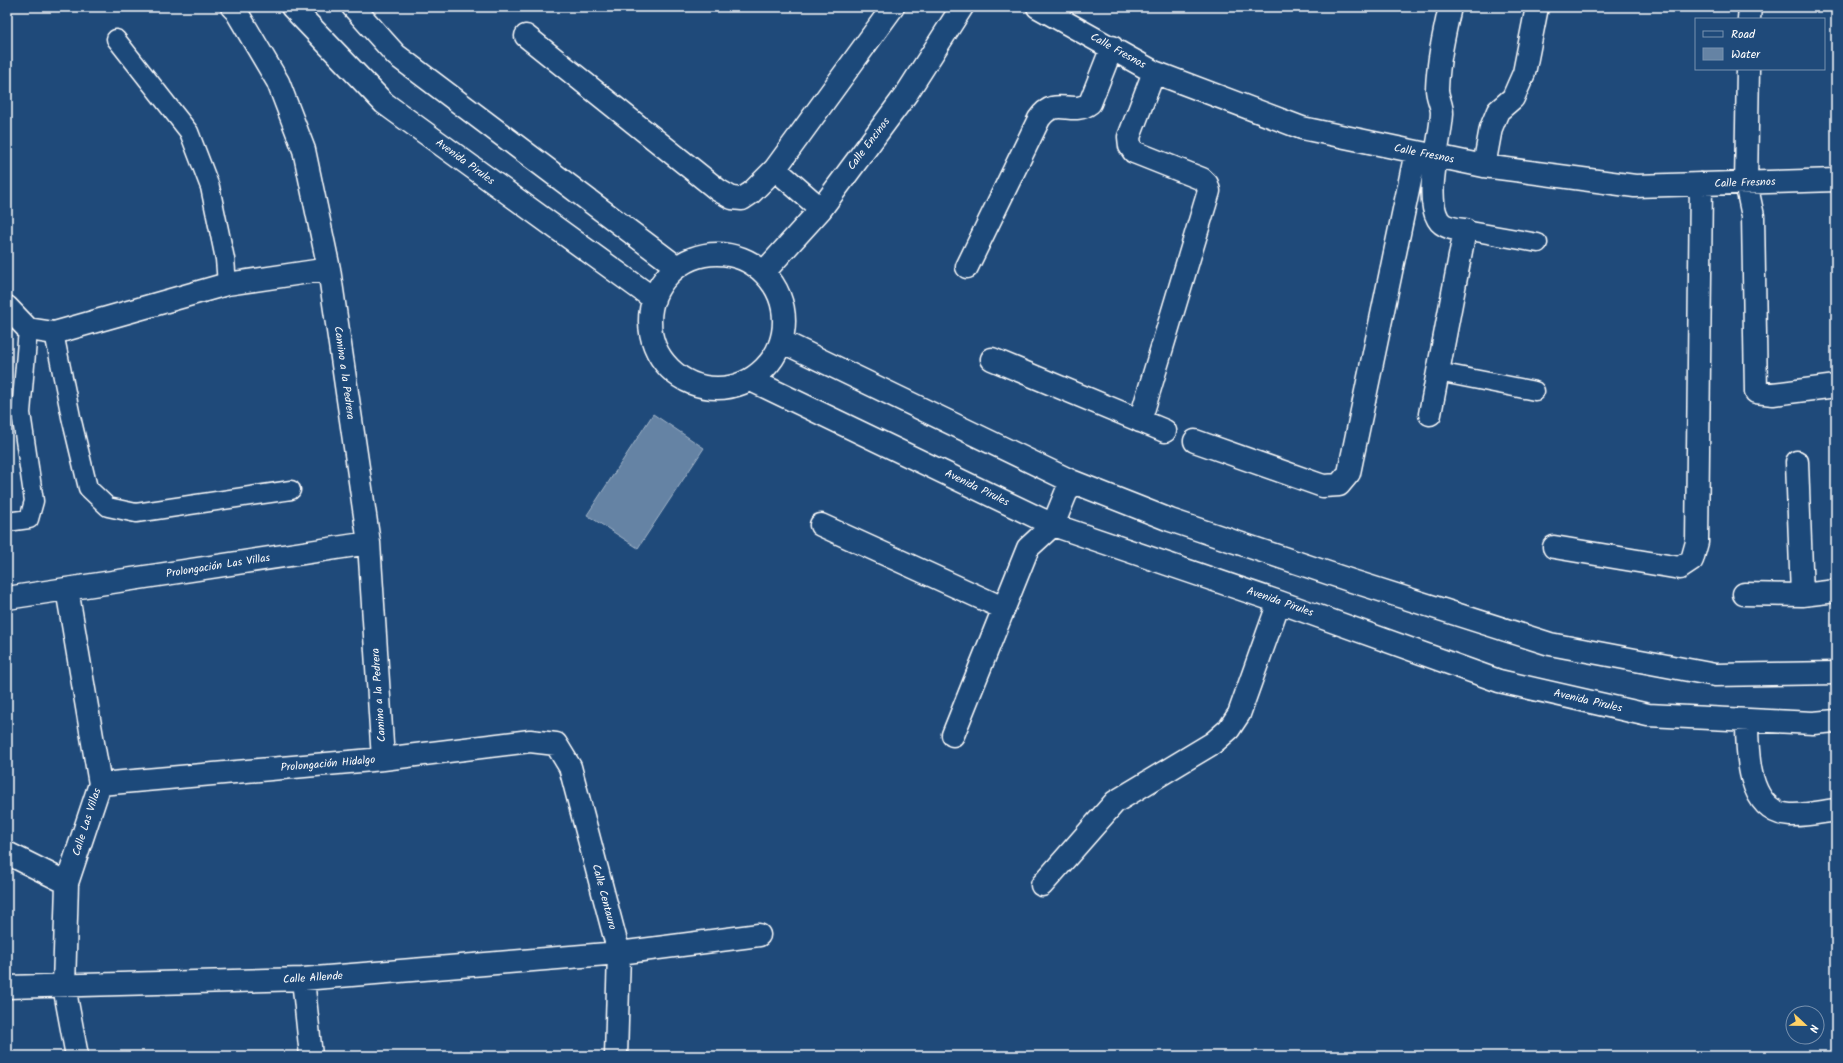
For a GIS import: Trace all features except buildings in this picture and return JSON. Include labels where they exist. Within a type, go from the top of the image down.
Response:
[{"type":"street","name":"Camino a la Pedrera","points":[[232,7],[236,11],[278,82],[304,150],[329,269],[368,543],[383,759]]},
{"type":"street","name":"Avenida Pirules","points":[[292,7],[384,102],[654,299]]},
{"type":"street","points":[[353,7],[396,55],[677,267]]},
{"type":"street","points":[[526,36],[718,190],[732,198],[742,199],[751,193],[775,169],[893,7]]},
{"type":"street","name":"Calle Encinos","points":[[764,272],[821,209],[907,93],[962,7]]},
{"type":"street","name":"Calle Fresnos","points":[[1038,7],[1154,72],[1302,128],[1484,166],[1635,186],[1836,180]]},
{"type":"street","points":[[1195,441],[1323,486],[1339,485],[1349,473],[1426,154],[1442,112],[1437,91],[1439,65],[1450,7]]},
{"type":"street","points":[[1484,166],[1491,128],[1498,111],[1513,98],[1524,73],[1537,7]]},
{"type":"street","points":[[1749,18],[1750,7]]},
{"type":"street","points":[[967,268],[1039,119],[1044,112],[1051,107],[1084,108],[1090,103],[1112,48]]},
{"type":"street","points":[[1748,70],[1746,183],[1753,216],[1756,392],[1773,394],[1836,386]]},
{"type":"street","points":[[1140,421],[1209,191],[1207,184],[1202,178],[1134,152],[1130,146],[1129,137],[1154,72]]},
{"type":"street","points":[[1426,154],[1432,204],[1438,220],[1449,228],[1465,230],[1430,414]]},
{"type":"street","points":[[775,169],[821,209]]},
{"type":"street","points":[[1554,547],[1680,568],[1692,560],[1697,542],[1701,184]]},
{"type":"street","points":[[712,254],[724,255],[748,261],[764,272],[776,287],[782,305],[784,325],[780,341],[769,364],[751,380],[729,388],[706,388],[684,380],[666,366],[654,346],[650,322],[654,299],[663,281],[677,267],[693,258],[712,254]]},
{"type":"street","points":[[7,306],[28,329],[54,333],[227,284],[329,269]]},
{"type":"street","points":[[780,341],[1071,481],[1170,520],[1352,581],[1550,644],[1715,675],[1836,673]]},
{"type":"street","points":[[992,359],[1165,431]]},
{"type":"street","name":"Avenida Pirules","points":[[751,380],[1054,526],[1279,602],[1499,681],[1648,715],[1813,724],[1836,721]]},
{"type":"street","points":[[1797,462],[1802,595]]},
{"type":"street","points":[[953,735],[1028,548],[1054,526],[1071,481]]},
{"type":"street","points":[[821,525],[1003,608]]},
{"type":"street","name":"Prolongación Las Villas","points":[[7,598],[368,543]]},
{"type":"street","name":"Calle Las Villas","points":[[67,589],[100,784],[67,883],[64,986],[77,1056]]},
{"type":"street","points":[[1744,594],[1802,595],[1836,590]]},
{"type":"street","points":[[1042,885],[1115,802],[1214,742],[1229,729],[1239,714],[1279,602]]},
{"type":"street","points":[[1747,721],[1747,755],[1758,795],[1771,810],[1789,815],[1836,810]]},
{"type":"street","name":"Prolongación Hidalgo","points":[[100,784],[383,759],[530,741],[556,744]]},
{"type":"street","name":"Calle Centauro","points":[[556,744],[570,767],[619,953],[616,1056]]},
{"type":"street","points":[[7,853],[67,883]]},
{"type":"street","name":"Calle Allende","points":[[7,987],[303,979],[619,953],[759,935]]},
{"type":"street","points":[[303,979],[311,1056]]},
{"type":"lane","points":[[116,40],[189,132],[210,187],[225,259],[227,284]]},
{"type":"lane","points":[[1465,230],[1538,243]]},
{"type":"lane","points":[[7,522],[29,519],[34,501],[21,413],[28,329]]},
{"type":"lane","points":[[54,333],[88,488],[108,508],[136,513],[292,490]]},
{"type":"lane","points":[[1438,372],[1535,391]]},
{"type":"water","points":[[653,414],[704,448],[638,548],[587,515]]}]
